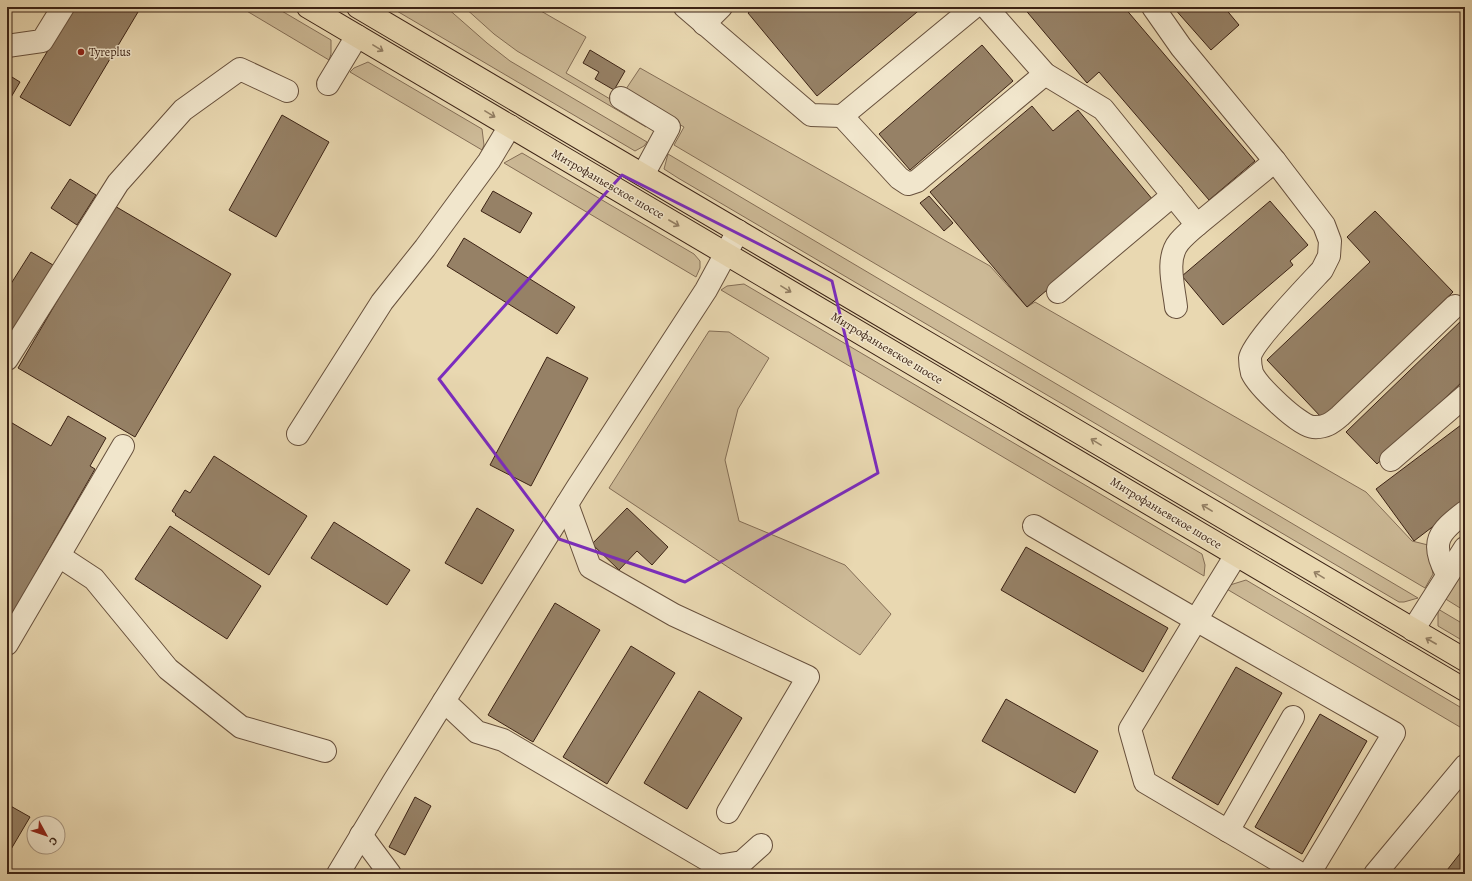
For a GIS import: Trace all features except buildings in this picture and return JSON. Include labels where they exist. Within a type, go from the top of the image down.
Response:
[{"type":"main road","name":"Митрофаньевское шоссе","points":[[308,7],[1465,690]]},
{"type":"main road","name":"Митрофаньевское шоссе","points":[[358,7],[1465,660]]},
{"type":"street","points":[[7,46],[42,41],[63,7]]},
{"type":"street","points":[[685,7],[811,115],[842,116],[974,7]]},
{"type":"street","points":[[704,24],[721,7]]},
{"type":"street","points":[[986,7],[1045,74],[1103,109],[1197,225]]},
{"type":"street","points":[[1153,7],[1181,47],[1275,161],[1324,225],[1330,241],[1329,256],[1322,270],[1258,342],[1250,357],[1252,372],[1261,387],[1299,421],[1312,427],[1328,426],[1454,306]]},
{"type":"street","points":[[328,84],[357,36]]},
{"type":"street","points":[[7,359],[118,183],[183,110],[240,69],[287,91]]},
{"type":"street","points":[[842,116],[899,178],[908,184],[917,181],[1045,74]]},
{"type":"street","points":[[621,98],[669,127],[644,175]]},
{"type":"street","points":[[298,434],[382,302],[425,248],[489,161],[510,126]]},
{"type":"street","points":[[1176,307],[1172,266],[1173,254],[1179,242],[1197,225],[1275,161]]},
{"type":"street","points":[[1058,292],[1173,194]]},
{"type":"street","points":[[338,874],[567,504],[704,292],[738,231]]},
{"type":"street","points":[[1391,460],[1465,396]]},
{"type":"street","points":[[7,644],[123,446]]},
{"type":"street","points":[[567,504],[590,567],[674,615],[808,677],[728,812]]},
{"type":"street","points":[[1447,574],[1439,556],[1439,539],[1442,531],[1465,512]]},
{"type":"street","points":[[1034,526],[1394,733],[1309,874]]},
{"type":"street","points":[[1413,630],[1447,574],[1465,548]]},
{"type":"street","points":[[1236,555],[1130,729],[1145,782],[1301,874]]},
{"type":"street","points":[[59,556],[94,579],[168,669],[241,728],[326,751]]},
{"type":"street","points":[[444,701],[477,732],[503,740],[718,866],[742,862],[762,845]]},
{"type":"street","points":[[1228,831],[1293,717]]},
{"type":"street","points":[[1375,874],[1465,766]]},
{"type":"street","points":[[361,835],[390,874]]},
{"type":"highlighted area","points":[[622,175],[832,281],[878,473],[685,582],[559,539],[439,379]]},
{"type":"shaded area","points":[[240,7],[275,7],[331,40],[331,54],[329,60]]},
{"type":"shaded area","points":[[390,7],[446,7],[510,61],[647,142],[644,146],[635,151]]},
{"type":"shaded area","points":[[464,7],[534,7],[586,37],[566,73],[649,122],[646,127],[517,51],[494,34]]},
{"type":"shaded area","points":[[368,62],[482,129],[484,145],[482,150],[350,72],[354,68]]},
{"type":"shaded area","points":[[640,68],[990,266],[1027,307],[1035,302],[1366,492],[1412,541],[1428,545],[1433,574],[1425,588],[674,145],[684,127],[624,92]]},
{"type":"shaded area","points":[[522,153],[694,254],[700,261],[700,268],[696,277],[504,163]]},
{"type":"shaded area","points":[[668,154],[1418,598],[1399,602],[678,178],[664,169]]},
{"type":"shaded area","points":[[744,284],[1202,554],[1205,565],[1204,576],[721,290],[727,286]]},
{"type":"shaded area","points":[[709,331],[729,332],[769,358],[738,409],[725,460],[739,521],[845,565],[891,614],[860,655],[609,488]]},
{"type":"shaded area","points":[[1465,565],[1465,611],[1444,598]]},
{"type":"shaded area","points":[[1246,580],[1465,710],[1465,730],[1225,588]]},
{"type":"shaded area","points":[[1438,609],[1465,625],[1465,642],[1438,626]]},
{"type":"place","name":"Tyreplus","points":[[81,52]]}]
